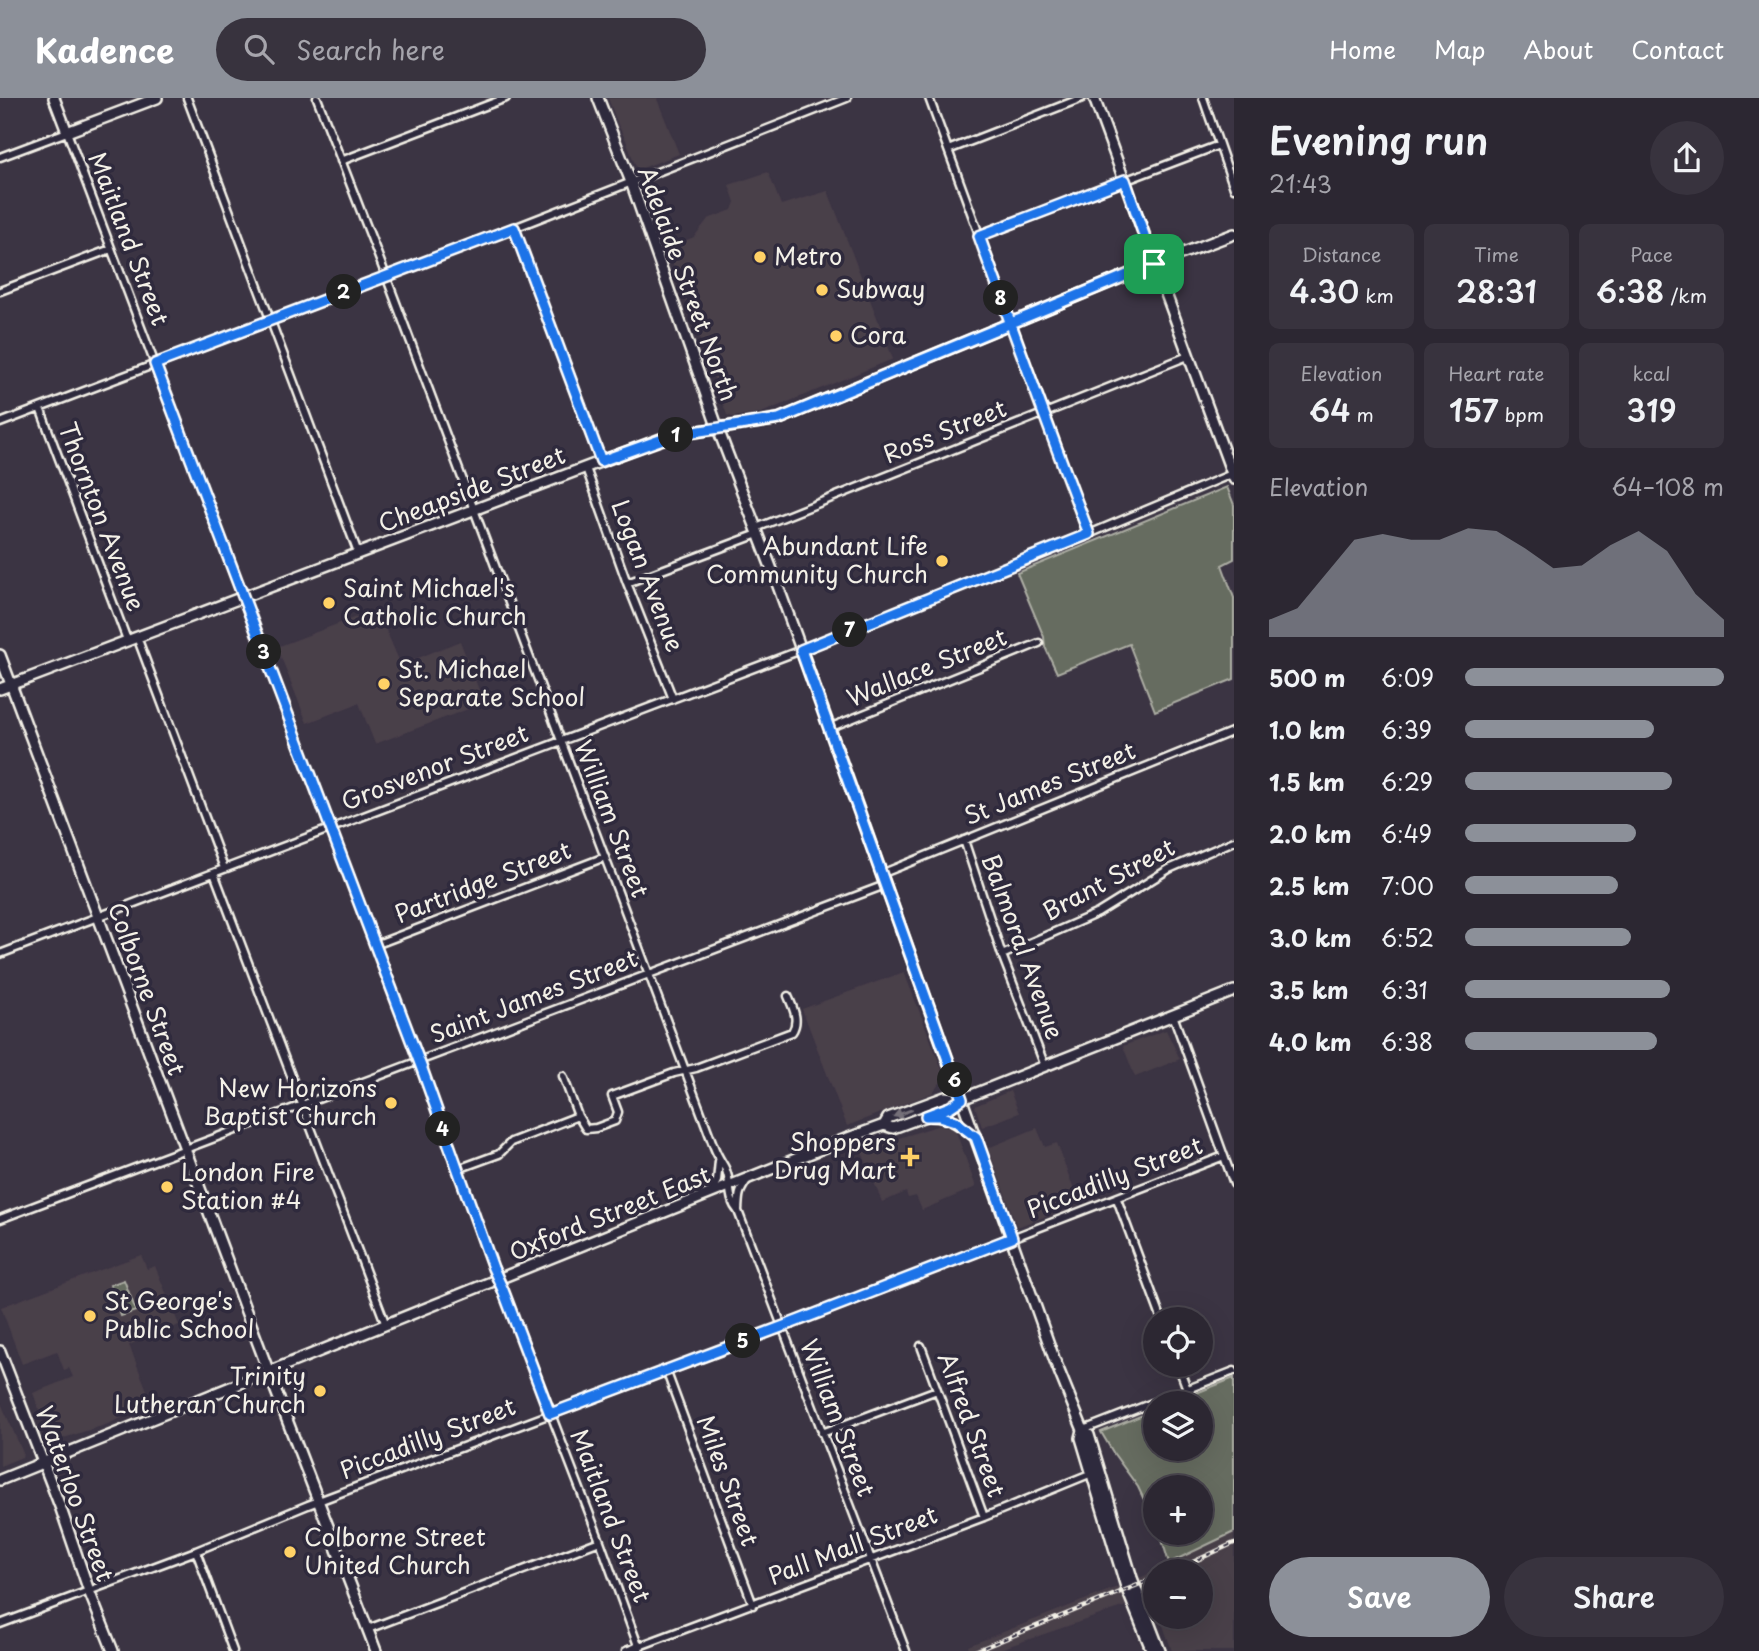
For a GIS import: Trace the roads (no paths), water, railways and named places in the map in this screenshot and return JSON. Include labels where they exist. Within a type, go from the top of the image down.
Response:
[{"type":"main road","name":"Maitland Street","points":[[54,98],[67,132]]},
{"type":"main road","points":[[67,132],[158,98]]},
{"type":"main road","name":"Adelaide Street North","points":[[598,98],[801,650],[1055,1361],[1083,1430],[1089,1435],[1132,1578],[1160,1651]]},
{"type":"main road","points":[[1094,98],[1233,475]]},
{"type":"main road","name":"Cheapside Street","points":[[0,689],[674,435],[779,419],[1154,264],[1234,234]]},
{"type":"main road","name":"Colborne Street","points":[[0,655],[376,1651]]},
{"type":"main road","name":"Oxford Street East","points":[[884,1125],[893,1128],[950,1107],[962,1099],[1234,991]]},
{"type":"main road","name":"Oxford Street East","points":[[0,1480],[884,1125],[888,1118],[945,1097],[962,1099]]},
{"type":"main road","points":[[926,1116],[939,1116],[955,1121],[976,1137]]},
{"type":"main road","name":"Waterloo Street","points":[[0,1351],[113,1651]]},
{"type":"main road","name":"Adelaide Street North","points":[[1083,1430],[1080,1438],[1126,1587],[1152,1651]]},
{"type":"street","points":[[187,98],[358,553]]},
{"type":"street","name":"William Street","points":[[317,98],[719,1161],[726,1171],[731,1201],[782,1327],[905,1651]]},
{"type":"street","points":[[341,160],[506,98]]},
{"type":"street","points":[[0,423],[847,98]]},
{"type":"street","points":[[929,98],[1089,534]]},
{"type":"street","points":[[948,150],[1082,98]]},
{"type":"street","points":[[1203,98],[1234,188]]},
{"type":"street","points":[[0,157],[67,132]]},
{"type":"street","name":"Maitland Street","points":[[67,132],[639,1649]]},
{"type":"street","points":[[979,236],[1219,145]]},
{"type":"street","points":[[514,228],[601,461]]},
{"type":"street","points":[[0,291],[111,249]]},
{"type":"street","name":"Ross Street","points":[[628,583],[1188,356]]},
{"type":"street","name":"Thornton Avenue","points":[[40,408],[224,869]]},
{"type":"street","name":"Logan Avenue","points":[[586,468],[673,699]]},
{"type":"street","name":"Grosvenor Street","points":[[0,954],[801,650],[1233,475]]},
{"type":"street","name":"Wallace Street","points":[[829,728],[1039,643]]},
{"type":"street","name":"St James Street","points":[[881,874],[1234,731]]},
{"type":"street","name":"Balmoral Avenue","points":[[964,840],[1045,1066]]},
{"type":"street","name":"Brant Street","points":[[1003,955],[1098,913],[1169,869],[1234,841]]},
{"type":"street","name":"Partridge Street","points":[[375,945],[605,857]]},
{"type":"street","points":[[214,873],[386,1325]]},
{"type":"street","name":"Saint James Street","points":[[0,1219],[885,885]]},
{"type":"street","points":[[563,1076],[578,1116],[586,1129],[596,1128],[615,1121],[618,1112],[612,1096],[792,1032],[797,1018],[788,996]]},
{"type":"street","points":[[1172,1015],[1234,1184]]},
{"type":"street","points":[[458,1168],[499,1154],[511,1142],[578,1116]]},
{"type":"street","name":"Piccadilly Street","points":[[0,1624],[1224,1156]]},
{"type":"street","points":[[709,1195],[717,1181],[719,1161]]},
{"type":"street","points":[[737,1211],[740,1192],[748,1179]]},
{"type":"street","points":[[1117,1199],[1157,1307]]},
{"type":"street","name":"Alfred Street","points":[[921,1346],[984,1517]]},
{"type":"street","name":"Miles Street","points":[[666,1370],[753,1605]]},
{"type":"street","points":[[1083,1430],[1234,1371]]},
{"type":"street","points":[[1182,1377],[1187,1389]]},
{"type":"street","points":[[822,1433],[937,1390]]},
{"type":"street","name":"Pall Mall Street","points":[[626,1651],[639,1649],[1092,1473]]},
{"type":"street","points":[[368,1629],[600,1541]]},
{"type":"street","points":[[196,1551],[233,1651]]},
{"type":"railway","points":[[1199,1559],[1234,1543]]},
{"type":"railway","points":[[975,1651],[1143,1583]]},
{"type":"place","name":"Metro","points":[[760,257]]},
{"type":"place","name":"Subway","points":[[822,290]]},
{"type":"place","name":"Cora","points":[[836,336]]},
{"type":"place","name":"Abundant Life Community Church","points":[[942,561]]},
{"type":"place","name":"Saint Michael's Catholic Church","points":[[329,603]]},
{"type":"place","name":"St. Michael Separate School","points":[[384,684]]},
{"type":"place","name":"New Horizons Baptist Church","points":[[391,1103]]},
{"type":"place","name":"Shoppers Drug Mart","points":[[910,1157]]},
{"type":"place","name":"London Fire Station #4","points":[[167,1187]]},
{"type":"place","name":"St George's Public School","points":[[90,1316]]},
{"type":"place","name":"Trinity Lutheran Church","points":[[320,1391]]},
{"type":"place","name":"Colborne Street United Church","points":[[290,1552]]}]
